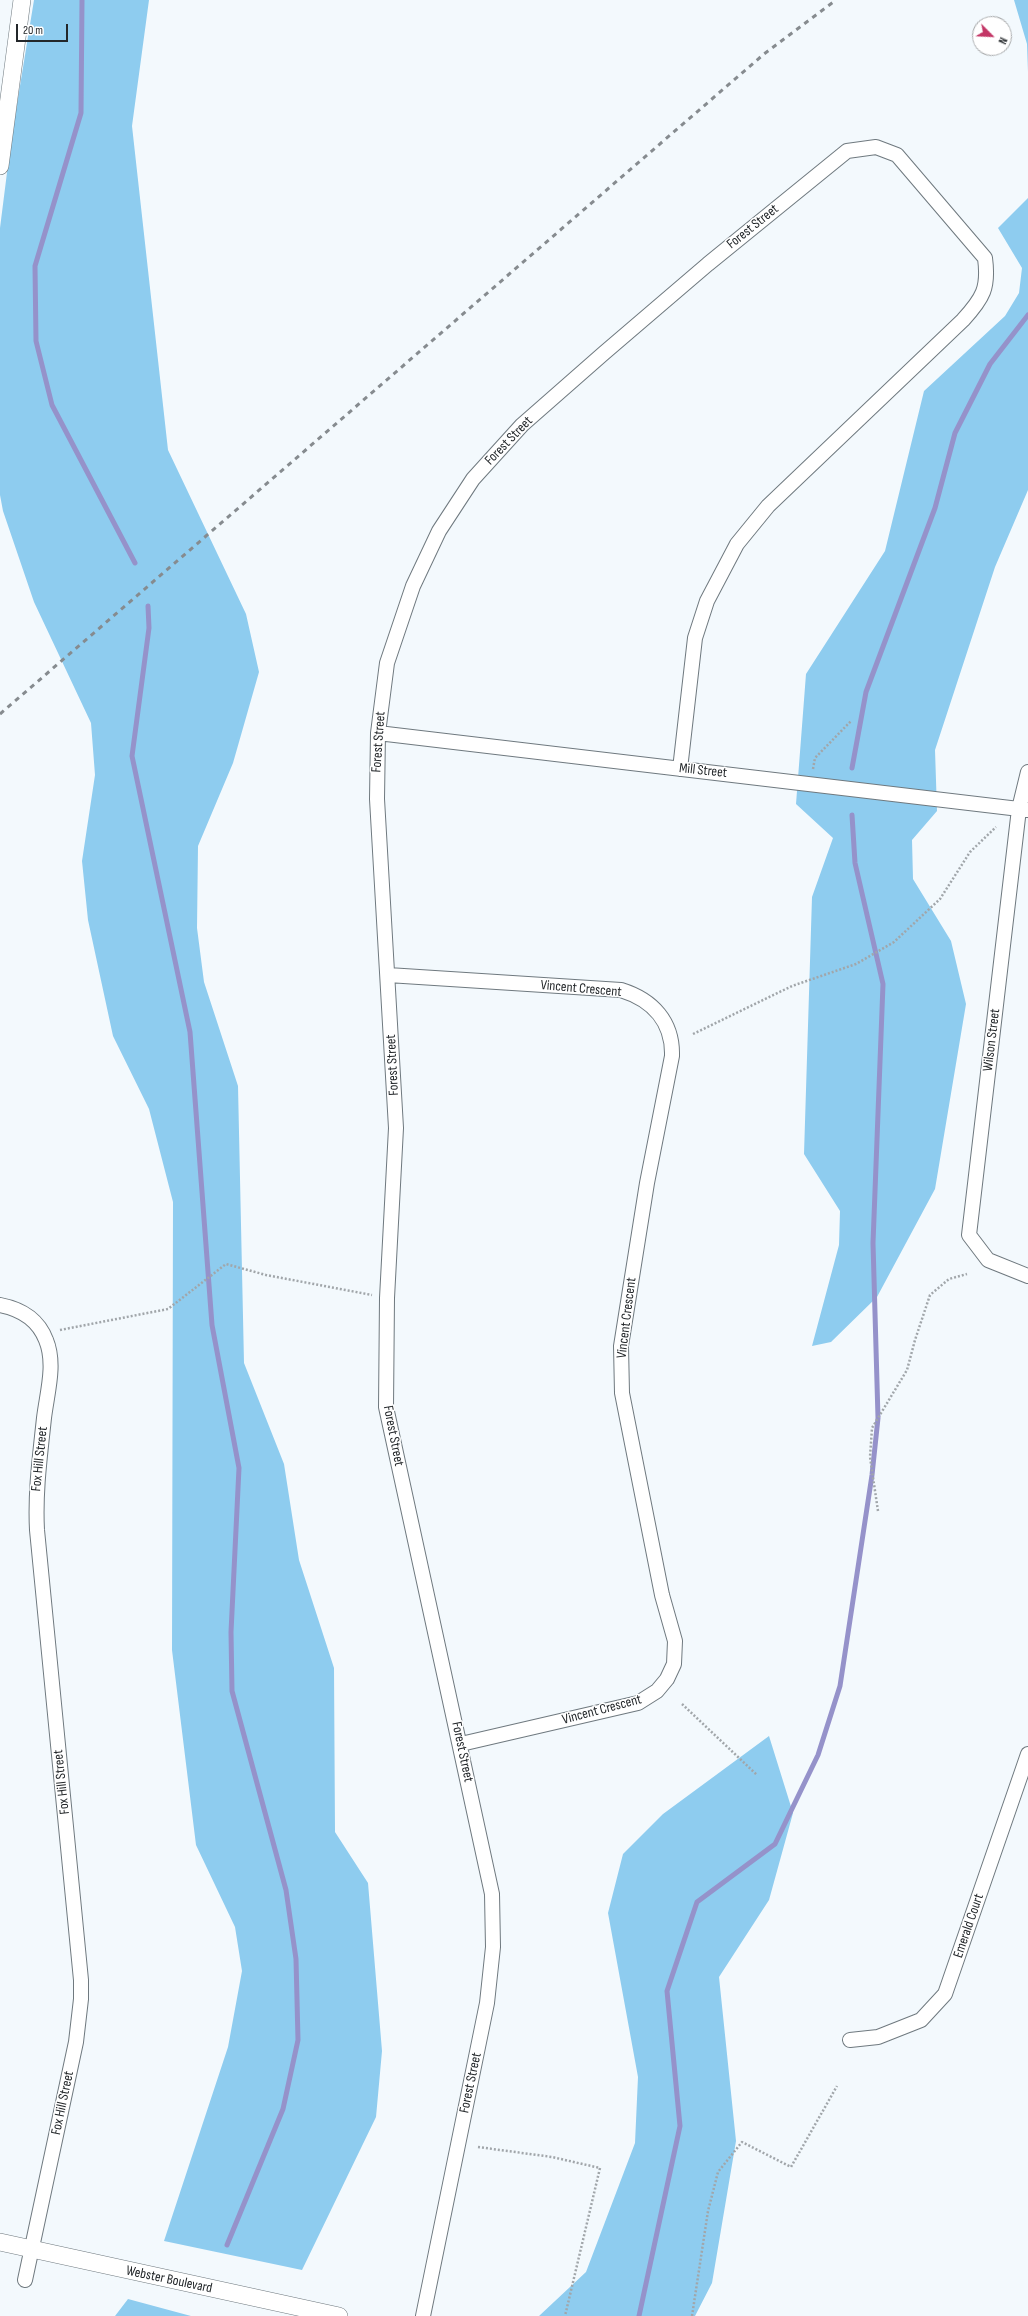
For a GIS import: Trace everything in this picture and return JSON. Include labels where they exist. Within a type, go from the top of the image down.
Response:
[{"type":"street","points":[[0,166],[22,0]]},
{"type":"street","name":"Forest Street","points":[[423,2316],[487,2003],[493,1947],[492,1894],[461,1744],[386,1407],[388,1298],[396,1128],[377,799],[378,733],[387,663],[413,586],[439,531],[473,478],[522,425],[714,259],[847,151],[876,147],[897,155],[986,258],[988,278],[982,300],[952,332],[768,506],[737,544],[707,601],[695,638],[680,769]]},
{"type":"street","name":"Mill Street","points":[[378,733],[810,783],[1024,810]]},
{"type":"street","name":"Wilson Street","points":[[1028,772],[969,1235],[988,1260],[1028,1276]]},
{"type":"street","name":"Vincent Crescent","points":[[388,975],[622,990],[636,996],[655,1009],[667,1026],[671,1041],[672,1056],[647,1183],[620,1346],[622,1393],[662,1595],[675,1641],[674,1664],[670,1674],[661,1687],[649,1698],[638,1703],[461,1744]]},
{"type":"street","name":"Fox Hill Street","points":[[0,1305],[24,1313],[38,1324],[46,1339],[50,1358],[36,1489],[37,1530],[81,1980],[81,1999],[76,2042],[25,2280]]},
{"type":"street","name":"Emerald Court","points":[[850,2040],[878,2037],[921,2020],[945,1994],[1024,1778],[1028,1754]]},
{"type":"street","name":"Webster Boulevard","points":[[0,2242],[339,2316]]},
{"type":"path","points":[[810,783],[815,758],[851,721]]},
{"type":"path","points":[[693,1034],[792,986],[856,964],[894,942],[940,899],[970,852],[996,827]]},
{"type":"path","points":[[60,1330],[168,1309],[226,1264],[266,1275],[388,1298]]},
{"type":"path","points":[[878,1511],[870,1457],[872,1428],[907,1370],[930,1295],[949,1279],[967,1274]]},
{"type":"path","points":[[682,1704],[757,1775]]},
{"type":"path","points":[[692,2316],[708,2211],[718,2172],[742,2142],[791,2167],[837,2086]]},
{"type":"path","points":[[478,2147],[552,2158],[600,2168],[565,2316]]},
{"type":"shaded area","points":[[34,0],[149,0],[132,126],[168,450],[246,614],[259,672],[233,763],[198,846],[197,928],[204,982],[238,1086],[244,1363],[284,1464],[299,1560],[334,1668],[335,1832],[368,1883],[382,2051],[376,2117],[302,2270],[164,2241],[228,2047],[242,1971],[235,1927],[196,1845],[172,1650],[173,1202],[149,1109],[113,1036],[88,920],[82,861],[95,775],[91,723],[34,602],[3,511],[0,495],[0,228],[11,141]]},
{"type":"shaded area","points":[[1014,0],[1028,0],[1028,72],[1027,44]]},
{"type":"shaded area","points":[[1028,198],[1028,490],[995,567],[935,750],[937,811],[912,840],[913,879],[951,941],[966,1004],[935,1189],[877,1297],[831,1342],[812,1346],[839,1245],[840,1211],[804,1154],[812,897],[833,838],[796,804],[806,674],[885,551],[924,391],[1005,316],[1019,293],[1022,268],[998,228]]},
{"type":"shaded area","points":[[769,1736],[793,1813],[769,1900],[719,1977],[736,2141],[712,2283],[695,2316],[539,2316],[586,2272],[635,2143],[638,2077],[608,1913],[623,1854],[663,1814]]},
{"type":"shaded area","points":[[128,2299],[191,2316],[115,2316]]},
{"type":"waterway","points":[[82,0],[81,113],[35,266],[36,341],[52,405],[135,563]]},
{"type":"waterway","points":[[852,768],[866,692],[935,508],[955,433],[990,364],[1028,315]]},
{"type":"waterway","points":[[148,606],[149,628],[132,756],[190,1032],[212,1325],[239,1468],[231,1632],[232,1691],[286,1890],[296,1959],[298,2040],[283,2109],[227,2245]]},
{"type":"waterway","points":[[639,2316],[680,2126],[667,1991],[697,1902],[775,1844],[818,1755],[840,1686],[872,1475],[878,1418],[873,1243],[883,984],[855,863],[852,815]]},
{"type":"railway","points":[[0,714],[764,54],[836,0]]}]
